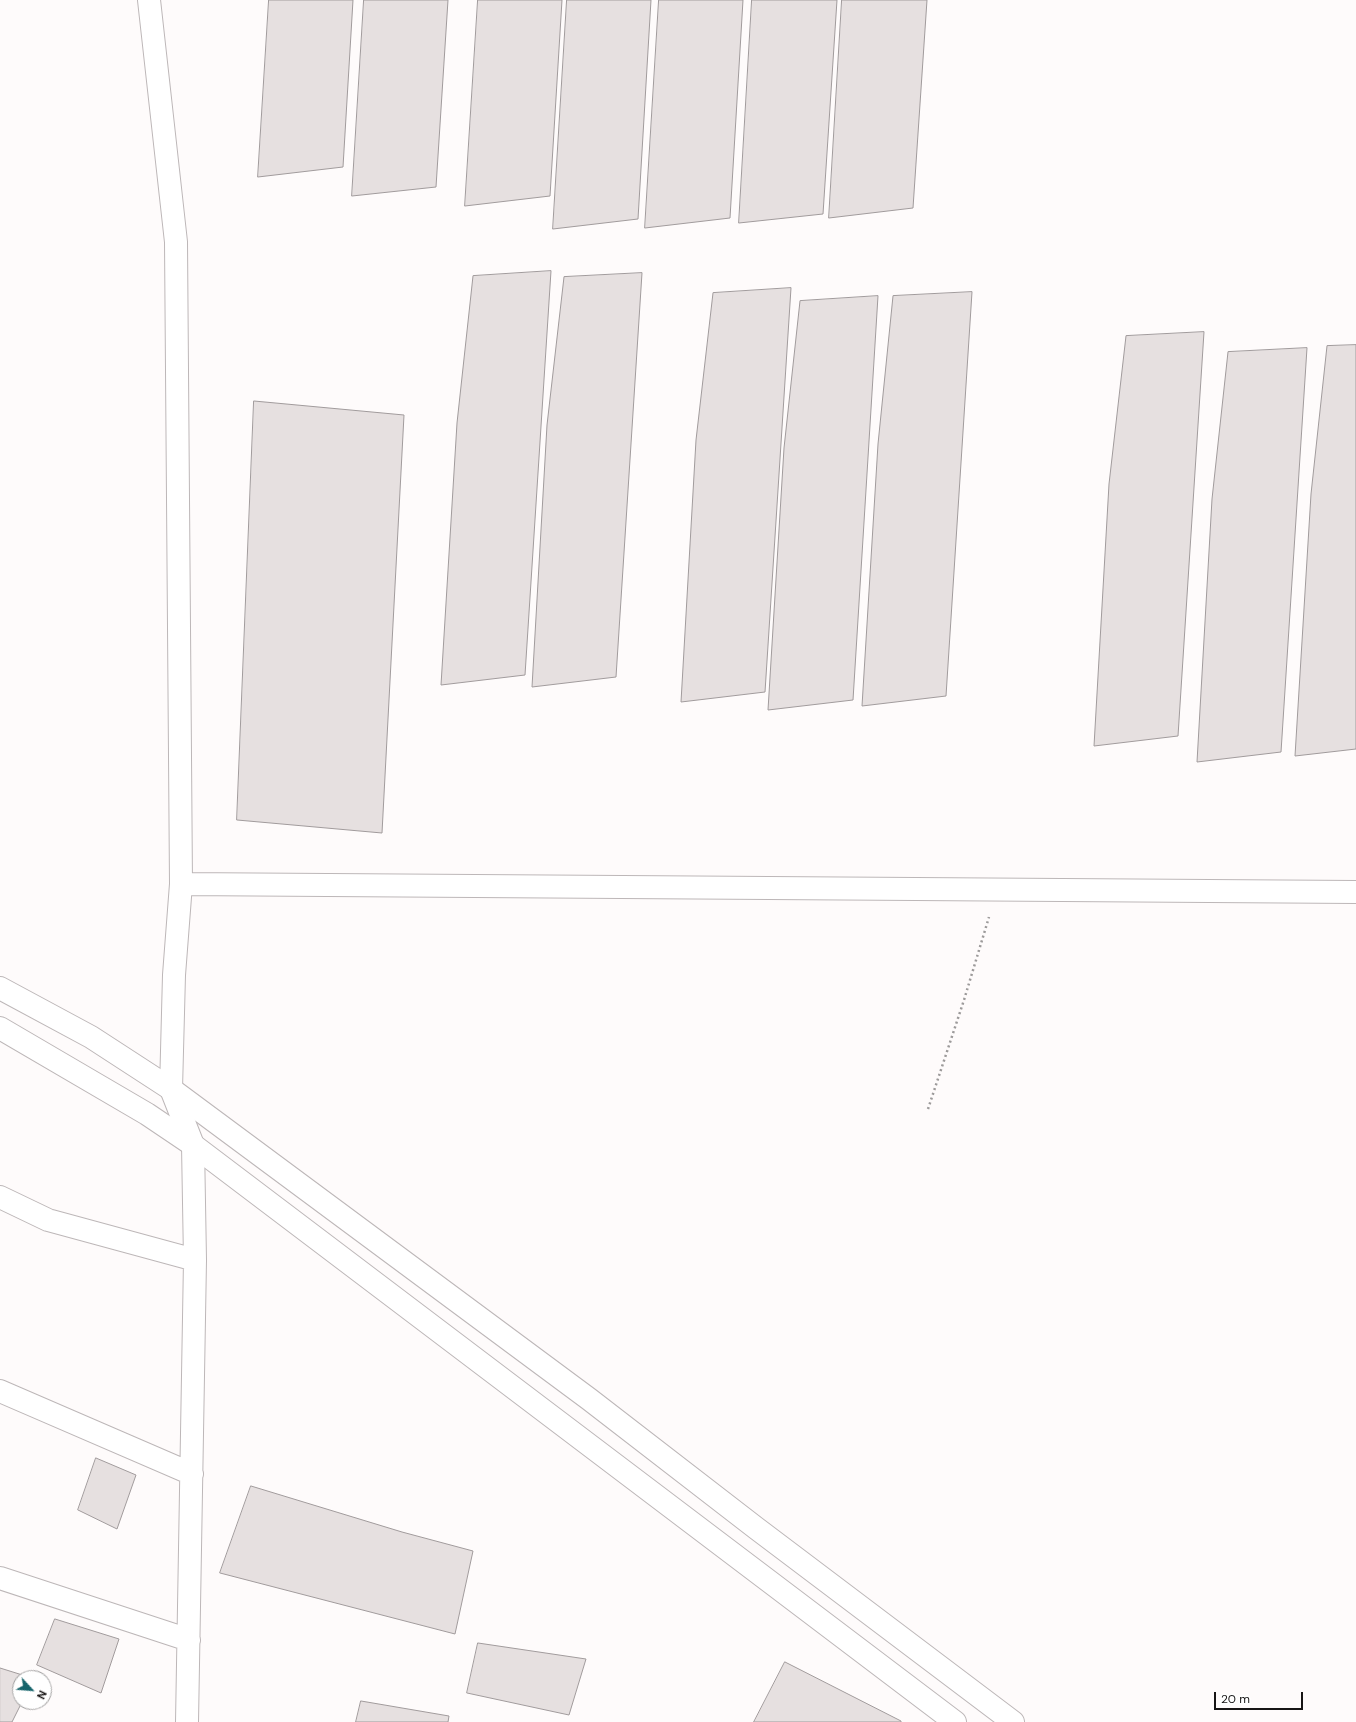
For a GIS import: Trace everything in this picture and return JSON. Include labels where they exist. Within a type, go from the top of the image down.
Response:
[{"type":"street","points":[[149,0],[176,242],[181,884],[174,975],[171,1089],[193,1145],[195,1260],[187,1722]]},
{"type":"street","points":[[181,884],[1356,892]]},
{"type":"street","points":[[0,988],[91,1037],[171,1089],[583,1395],[1013,1722]]},
{"type":"street","points":[[0,1028],[147,1114],[193,1145],[955,1722]]},
{"type":"street","points":[[0,1197],[48,1220],[195,1260]]},
{"type":"street","points":[[0,1390],[192,1474]]},
{"type":"street","points":[[0,1578],[189,1640]]},
{"type":"street","points":[[895,1676],[915,1648]]},
{"type":"path","points":[[928,1109],[964,1000],[997,889]]},
{"type":"building","points":[[269,0],[353,0],[343,167],[258,177]]},
{"type":"building","points":[[364,0],[448,0],[436,187],[352,196]]},
{"type":"building","points":[[478,0],[562,0],[550,196],[465,206]]},
{"type":"building","points":[[567,0],[651,0],[638,219],[553,229]]},
{"type":"building","points":[[659,0],[743,0],[730,218],[645,228]]},
{"type":"building","points":[[752,0],[837,0],[823,214],[739,223]]},
{"type":"building","points":[[842,0],[927,0],[913,208],[829,218]]},
{"type":"building","points":[[551,271],[525,675],[441,685],[457,423],[473,276]]},
{"type":"building","points":[[642,273],[616,677],[532,687],[547,425],[564,277]]},
{"type":"building","points":[[791,288],[765,692],[681,702],[696,440],[713,293]]},
{"type":"building","points":[[972,292],[946,696],[862,706],[878,444],[893,296]]},
{"type":"building","points":[[878,296],[853,700],[768,710],[784,448],[800,301]]},
{"type":"building","points":[[1204,332],[1178,736],[1094,746],[1109,484],[1126,336]]},
{"type":"building","points":[[1356,345],[1356,749],[1295,756],[1311,494],[1327,346]]},
{"type":"building","points":[[1307,348],[1281,752],[1197,762],[1212,499],[1228,352]]},
{"type":"building","points":[[254,401],[404,415],[382,833],[237,820]]},
{"type":"building","points":[[96,1458],[136,1475],[117,1529],[78,1510]]},
{"type":"building","points":[[251,1486],[402,1532],[473,1551],[455,1634],[220,1573]]},
{"type":"building","points":[[55,1619],[119,1639],[101,1693],[52,1672],[52,1670],[37,1665]]},
{"type":"building","points":[[478,1643],[586,1659],[569,1715],[467,1693]]},
{"type":"building","points":[[785,1662],[901,1721],[901,1722],[754,1722]]},
{"type":"building","points":[[0,1668],[12,1672],[12,1710],[18,1710],[12,1722],[0,1722]]},
{"type":"building","points":[[361,1701],[449,1716],[448,1722],[356,1722]]}]
